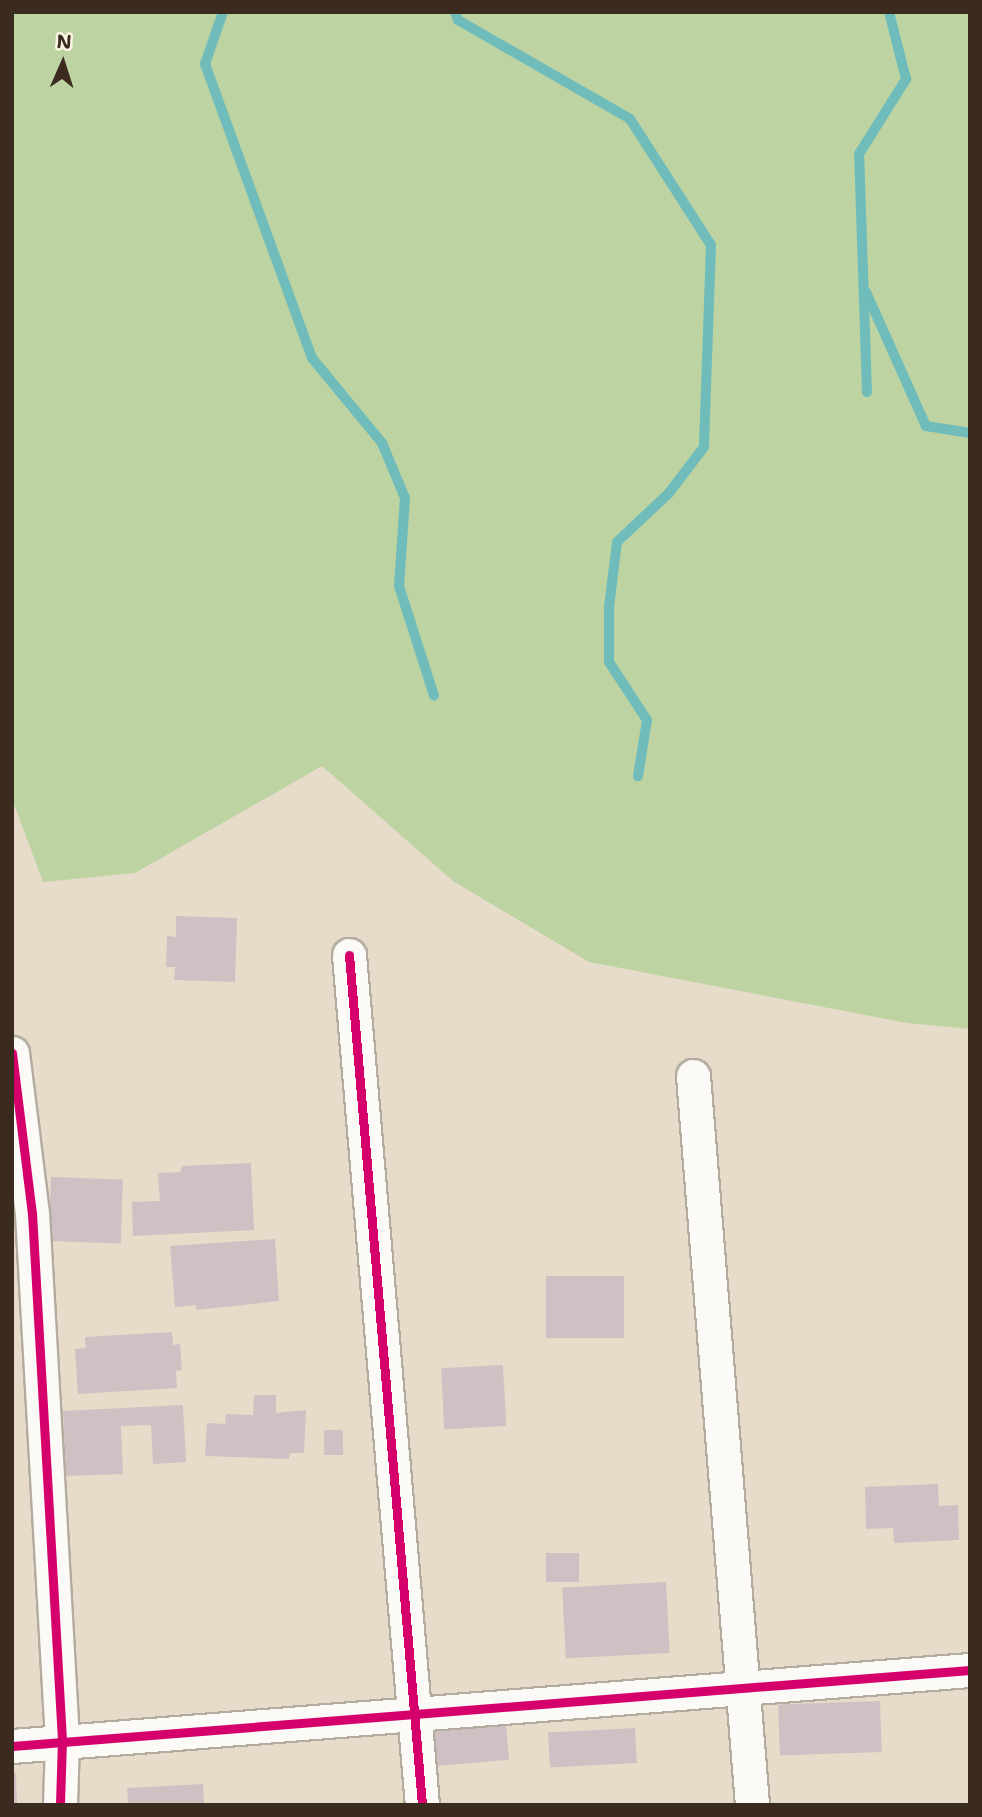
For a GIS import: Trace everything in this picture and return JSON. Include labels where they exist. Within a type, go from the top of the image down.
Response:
[{"type":"street","points":[[349,955],[422,1805]]},
{"type":"street","points":[[12,1053],[32,1213],[62,1740],[60,1805]]},
{"type":"street","points":[[693,1076],[752,1805]]},
{"type":"street","points":[[12,1746],[414,1712],[970,1670]]},
{"type":"green space","points":[[12,12],[970,12],[970,1029],[907,1023],[589,962],[453,881],[322,766],[135,873],[43,882],[12,799]]},
{"type":"building","points":[[176,916],[237,918],[235,982],[174,980],[175,967],[166,967],[167,936],[176,937]]},
{"type":"building","points":[[251,1163],[254,1230],[133,1236],[132,1202],[160,1201],[158,1173],[180,1172],[182,1166]]},
{"type":"building","points":[[51,1177],[123,1180],[121,1243],[49,1241]]},
{"type":"building","points":[[275,1239],[279,1301],[196,1310],[196,1305],[175,1307],[170,1246]]},
{"type":"building","points":[[546,1276],[624,1276],[624,1338],[546,1338]]},
{"type":"building","points":[[172,1332],[173,1345],[180,1344],[182,1370],[176,1371],[177,1388],[78,1394],[75,1349],[86,1348],[85,1337]]},
{"type":"building","points":[[503,1365],[506,1426],[444,1429],[441,1368]]},
{"type":"building","points":[[254,1395],[276,1395],[276,1413],[306,1410],[304,1453],[290,1453],[289,1459],[205,1456],[207,1423],[225,1424],[226,1414],[253,1415]]},
{"type":"building","points":[[183,1405],[186,1462],[153,1464],[151,1425],[121,1426],[123,1474],[66,1476],[63,1411]]},
{"type":"building","points":[[324,1430],[343,1430],[343,1455],[324,1455]]},
{"type":"building","points":[[938,1484],[939,1506],[958,1505],[959,1540],[894,1543],[893,1528],[866,1529],[865,1487]]},
{"type":"building","points":[[546,1553],[579,1553],[579,1582],[546,1582]]},
{"type":"building","points":[[666,1582],[670,1653],[566,1658],[562,1587]]},
{"type":"building","points":[[880,1701],[882,1752],[780,1756],[778,1705]]},
{"type":"building","points":[[505,1714],[509,1760],[431,1767],[427,1721]]},
{"type":"building","points":[[635,1728],[637,1763],[550,1768],[548,1733]]},
{"type":"building","points":[[12,1773],[16,1773],[17,1805],[12,1805]]},
{"type":"building","points":[[203,1784],[204,1805],[128,1805],[127,1788]]},
{"type":"waterway","points":[[223,12],[205,64],[312,358],[382,443],[405,498],[399,586],[434,696]]},
{"type":"waterway","points":[[455,12],[458,20],[630,119],[711,245],[704,447],[669,493],[617,542],[609,607],[609,662],[647,720],[638,776]]},
{"type":"waterway","points":[[867,392],[859,154],[906,79],[889,12]]},
{"type":"waterway","points":[[866,292],[926,426],[970,433]]},
{"type":"cycle path","points":[[349,955],[422,1805]]},
{"type":"cycle path","points":[[12,1053],[32,1213],[62,1740],[60,1805]]},
{"type":"cycle path","points":[[12,1746],[970,1670]]}]
